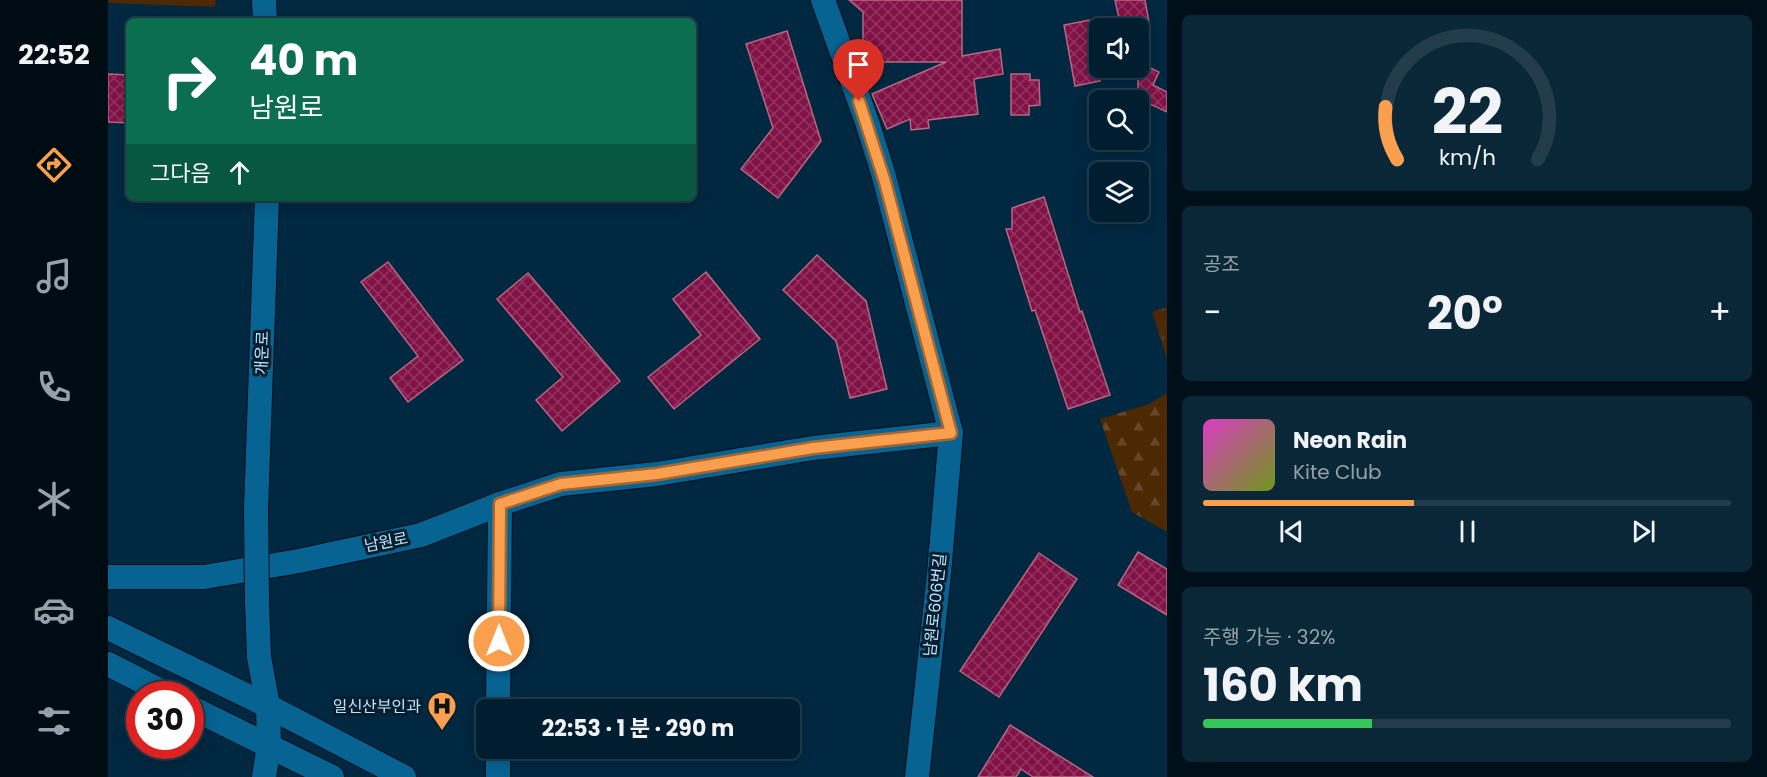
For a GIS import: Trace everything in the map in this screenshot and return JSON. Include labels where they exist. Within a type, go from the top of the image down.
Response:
[{"type":"street","points":[[264,0],[265,18]]},
{"type":"street","name":"남원로606번길","points":[[822,0],[867,122],[951,433],[939,574],[917,777]]},
{"type":"street","name":"개운로","points":[[267,201],[256,509],[259,657],[268,706]]},
{"type":"street","name":"남원로","points":[[108,577],[204,577],[299,561],[421,535],[500,504],[561,484],[657,474],[813,448],[951,433]]},
{"type":"street","points":[[498,699],[500,504]]},
{"type":"street","points":[[108,628],[268,706],[404,777]]},
{"type":"street","points":[[108,664],[141,681]]},
{"type":"street","points":[[264,777],[269,745],[268,706]]},
{"type":"street","points":[[204,713],[332,777]]},
{"type":"street","points":[[498,759],[498,777]]},
{"type":"green space","points":[[108,0],[216,0],[215,7],[108,3]]},
{"type":"green space","points":[[1167,307],[1167,359],[1152,312]]},
{"type":"green space","points":[[1167,393],[1167,532],[1132,512],[1100,419],[1149,404]]},
{"type":"building","points":[[849,0],[962,0],[962,56],[1000,49],[1003,74],[974,79],[978,114],[928,120],[929,128],[911,130],[910,119],[887,129],[872,94],[946,62],[863,62],[863,12]]},
{"type":"building","points":[[1115,0],[1145,0],[1148,18],[1119,18]]},
{"type":"building","points":[[1089,20],[1089,78],[1100,78],[1100,81],[1075,86],[1064,25]]},
{"type":"building","points":[[787,31],[821,141],[778,198],[741,169],[773,128],[746,44]]},
{"type":"building","points":[[1149,67],[1159,72],[1153,85],[1167,92],[1167,112],[1149,103],[1149,90],[1138,90],[1138,78],[1149,78]]},
{"type":"building","points":[[108,74],[126,75],[126,123],[108,122]]},
{"type":"building","points":[[1011,74],[1030,74],[1030,80],[1039,80],[1040,105],[1029,106],[1029,115],[1011,115]]},
{"type":"building","points":[[1044,197],[1080,312],[1082,311],[1110,395],[1068,409],[1035,310],[1032,311],[1006,229],[1012,229],[1012,208]]},
{"type":"building","points":[[817,255],[866,301],[887,389],[850,398],[836,341],[783,290]]},
{"type":"building","points":[[388,262],[463,360],[408,402],[390,378],[418,356],[361,282]]},
{"type":"building","points":[[706,272],[760,339],[674,409],[648,377],[701,335],[673,299]]},
{"type":"building","points":[[528,273],[620,381],[562,431],[536,400],[563,377],[497,299]]},
{"type":"building","points":[[1138,552],[1167,569],[1167,615],[1118,585]]},
{"type":"building","points":[[1039,553],[1077,579],[999,697],[960,671]]},
{"type":"building","points":[[1010,725],[1093,777],[1033,777],[1021,769],[1016,777],[978,777]]},
{"type":"place","name":"일신산부인과","points":[[442,732]]},
{"type":"route","points":[[499,641],[500,504],[561,484],[657,474],[813,448],[951,433],[885,182],[859,101]]}]
